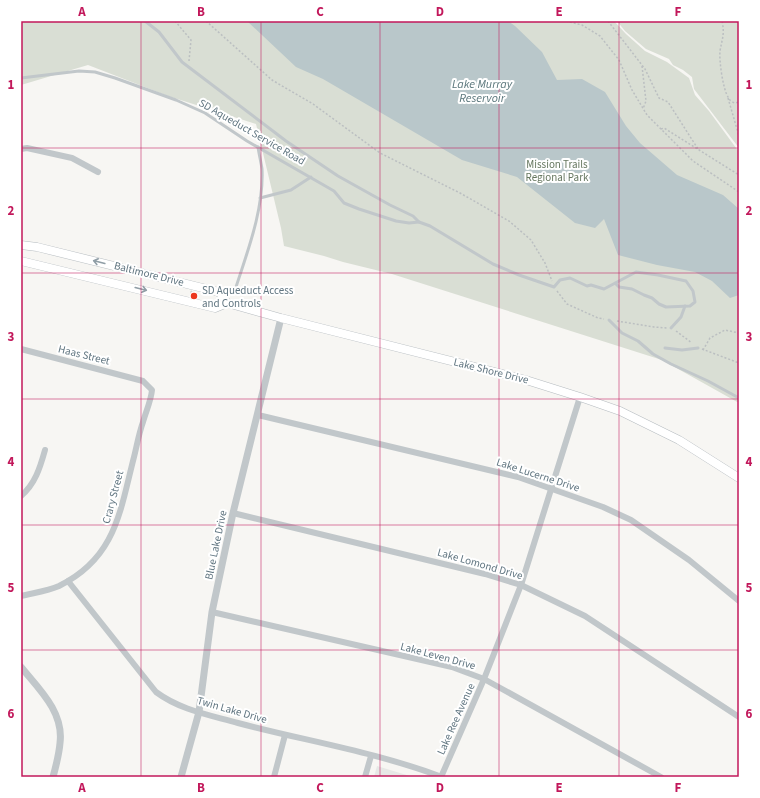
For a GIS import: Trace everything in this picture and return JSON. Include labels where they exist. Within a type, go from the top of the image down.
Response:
[{"type":"main road","name":"Baltimore Drive","points":[[21,245],[37,247],[219,292],[227,302],[215,308],[21,261]]},
{"type":"main road","name":"Lake Shore Drive","points":[[227,302],[281,318],[526,380],[580,397],[620,411],[679,440],[739,478]]},
{"type":"street","points":[[21,149],[26,148],[72,158],[98,172]]},
{"type":"street","name":"Blue Lake Drive","points":[[181,777],[199,712],[212,612],[233,513],[281,318]]},
{"type":"street","name":"Haas Street","points":[[21,349],[143,381]]},
{"type":"street","name":"Crary Street","points":[[21,596],[58,586],[68,581],[85,569],[100,554],[111,537],[119,518],[143,421],[151,396],[152,390],[143,381]]},
{"type":"street","name":"Lake Ree Avenue","points":[[442,777],[484,679],[521,585],[580,397]]},
{"type":"street","name":"Lake Lucerne Drive","points":[[258,415],[518,477],[603,507],[631,520],[689,560],[739,601]]},
{"type":"street","points":[[21,496],[27,491],[38,475],[45,450]]},
{"type":"street","name":"Lake Lomond Drive","points":[[233,513],[485,574],[521,585],[585,616],[739,717]]},
{"type":"street","name":"Twin Lake Drive","points":[[68,581],[156,692],[167,700],[199,712],[406,765],[442,777]]},
{"type":"street","name":"Lake Leven Drive","points":[[212,612],[452,667],[484,679],[661,777]]},
{"type":"street","points":[[21,667],[51,705],[59,723],[60,743],[53,777]]},
{"type":"street","points":[[274,777],[285,735]]},
{"type":"street","points":[[365,777],[371,756]]},
{"type":"lane","name":"SD Aqueduct Service Road","points":[[145,21],[158,32],[182,62],[286,141],[338,176],[413,216],[419,222],[430,226],[493,264],[554,287]]},
{"type":"lane","name":"SD Aqueduct Service Road","points":[[21,78],[78,71],[95,72],[176,100],[205,113],[228,129],[311,177],[334,191],[344,202],[359,209],[396,221],[409,223],[419,222]]},
{"type":"lane","points":[[236,287],[250,244],[260,198],[262,168],[258,147]]},
{"type":"lane","points":[[260,198],[290,190],[311,177]]},
{"type":"lane","points":[[554,287],[560,280],[570,278],[587,286],[591,285],[604,289],[636,272],[678,279],[686,282],[693,291],[694,302],[690,306],[666,307],[659,304],[652,298],[632,289],[619,287],[615,284]]},
{"type":"lane","points":[[671,328],[681,316],[685,306]]},
{"type":"lane","points":[[609,320],[622,333],[638,341],[653,354],[739,398]]},
{"type":"lane","points":[[665,348],[682,350],[698,348]]},
{"type":"path","points":[[175,21],[191,40],[189,67]]},
{"type":"path","points":[[206,21],[272,80],[313,104],[380,153],[460,193],[509,221],[531,240],[544,263],[554,287],[567,304],[598,318],[654,327],[671,328],[698,348],[739,363]]},
{"type":"path","points":[[566,21],[582,25],[600,36],[619,60],[632,90],[647,115],[693,161],[739,192]]},
{"type":"path","points":[[608,21],[642,64],[659,98],[668,102],[698,149]]},
{"type":"path","points":[[722,21],[724,35],[720,52],[722,78],[739,136]]},
{"type":"path","points":[[642,64],[646,101],[644,109]]},
{"type":"path","points":[[728,98],[734,103],[739,102]]},
{"type":"path","points":[[661,129],[664,128],[739,175]]},
{"type":"path","points":[[703,350],[710,338],[725,330],[739,333]]},
{"type":"shaded area","points":[[377,766],[413,777],[374,777]]},
{"type":"green space","name":"Mission Trails Regional Park","points":[[21,21],[614,21],[645,51],[667,62],[689,78],[695,95],[709,111],[739,152],[739,403],[662,360],[392,274],[284,246],[256,124],[168,96],[88,65],[21,85]]},
{"type":"green space","points":[[617,21],[739,21],[739,148],[694,89],[692,77],[673,65],[669,59],[646,49],[625,31]]},
{"type":"water","name":"Lake Murray Reservoir","points":[[247,21],[508,21],[542,52],[557,80],[582,79],[605,92],[626,126],[640,143],[677,175],[723,195],[739,209],[739,295],[730,298],[712,281],[695,272],[657,265],[618,255],[604,219],[595,228],[575,223],[517,177],[462,160],[323,79],[296,67]]},
{"type":"building","name":"SD Aqueduct Access and Controls","points":[[191,291],[197,293],[196,298],[190,296]]},
{"type":"place","name":"SD Aqueduct Access and Controls","points":[[194,296]]}]
